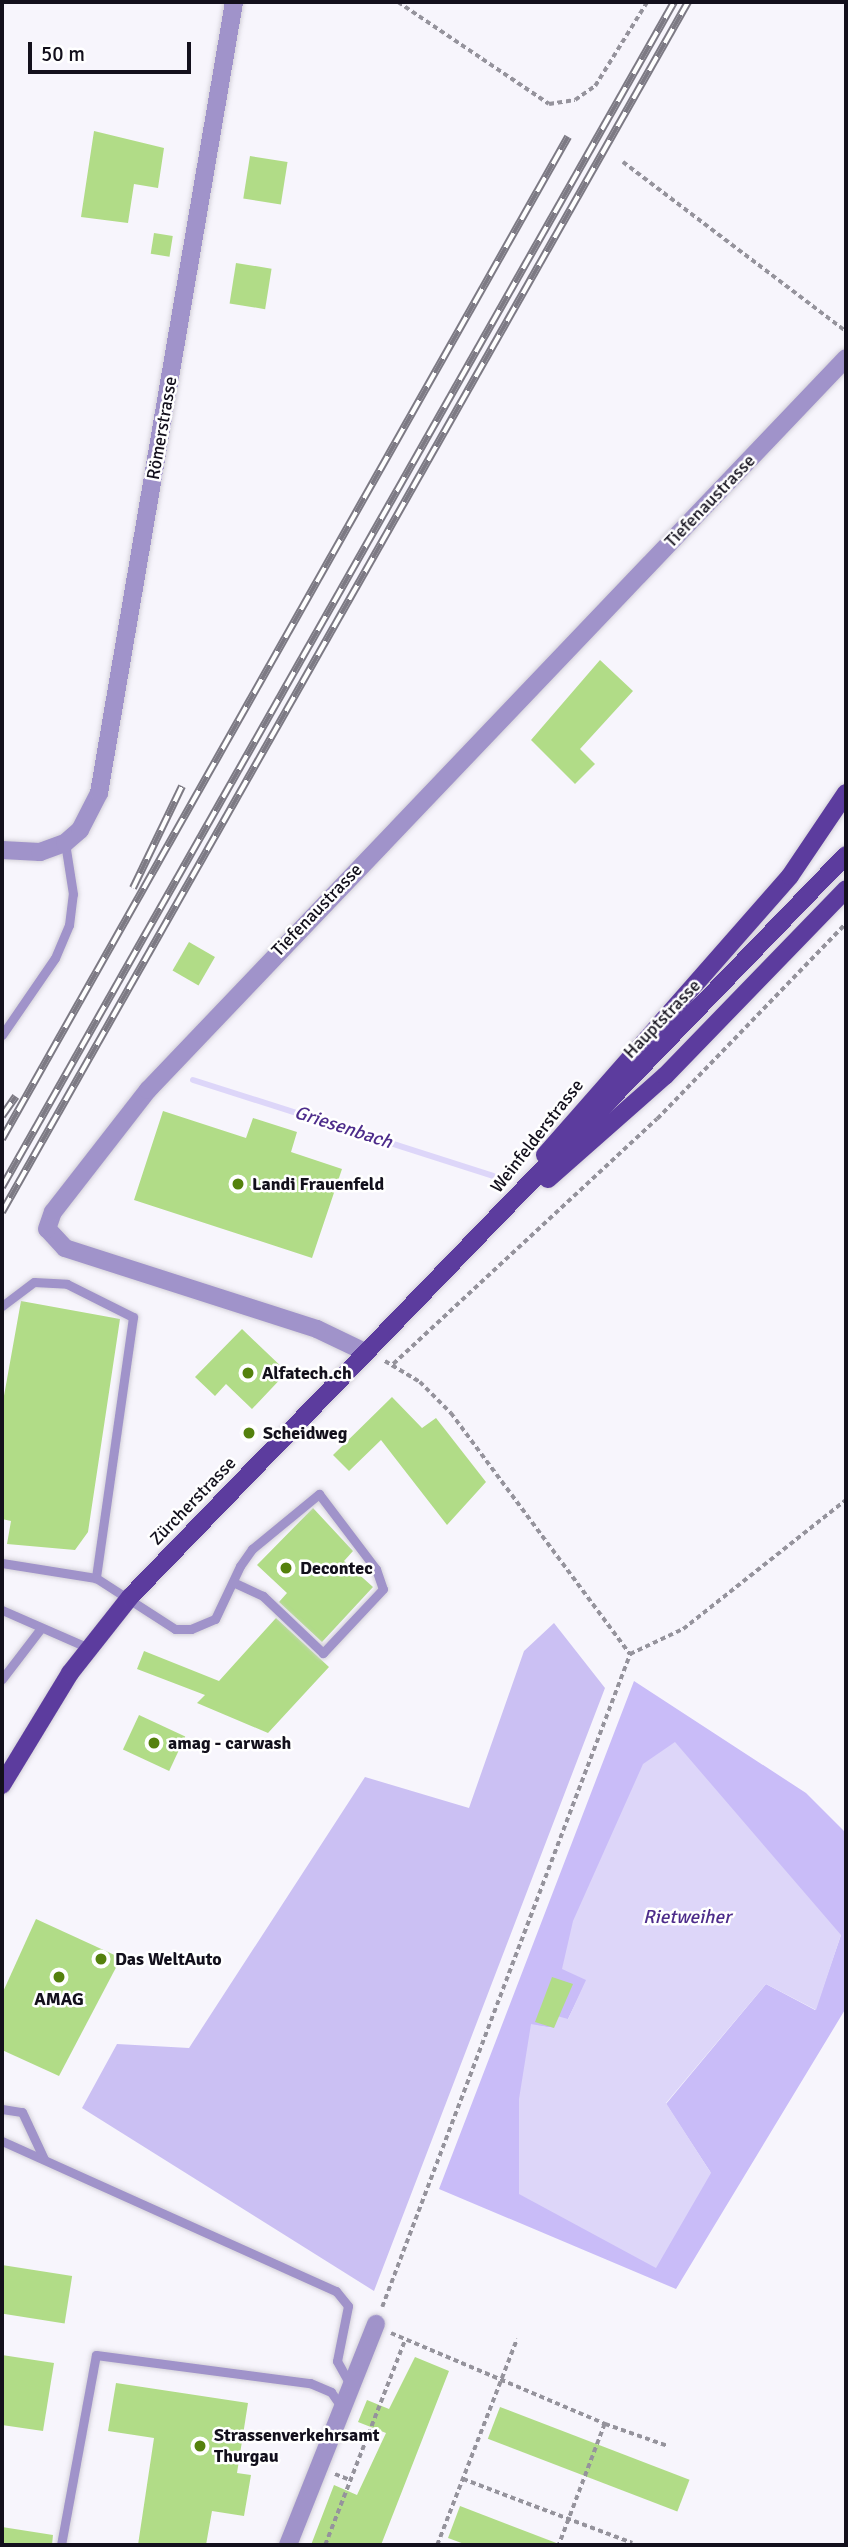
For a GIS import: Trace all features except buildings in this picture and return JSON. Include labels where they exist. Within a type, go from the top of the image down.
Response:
[{"type":"main road","name":"Weinfelderstrasse","points":[[506,1210],[596,1093],[790,876],[846,793]]},
{"type":"main road","name":"Hauptstrasse","points":[[506,1210],[846,855]]},
{"type":"main road","name":"Weinfelderstrasse","points":[[506,1210],[619,1121],[846,889]]},
{"type":"main road","name":"Zürcherstrasse","points":[[2,1785],[89,1648],[130,1597],[365,1352],[506,1210]]},
{"type":"street","name":"Römerstrasse","points":[[65,843],[80,830],[99,793],[234,2]]},
{"type":"street","name":"Tiefenaustrasse","points":[[365,1352],[317,1329],[65,1248],[47,1229],[53,1212],[166,1071],[846,358]]},
{"type":"street","points":[[2,850],[40,852],[65,843]]},
{"type":"street","points":[[288,2545],[376,2324]]},
{"type":"lane","points":[[2,1035],[55,958],[69,925],[73,894],[65,843]]},
{"type":"lane","points":[[2,1306],[34,1282],[66,1284],[133,1317],[96,1578]]},
{"type":"lane","points":[[2,1563],[96,1578],[130,1597],[175,1629],[191,1629],[215,1619],[233,1582],[252,1549],[318,1494],[376,1569],[383,1589],[323,1653],[263,1596],[233,1582]]},
{"type":"lane","points":[[2,1610],[89,1648]]},
{"type":"lane","points":[[2,1679],[41,1628]]},
{"type":"lane","points":[[2,2109],[22,2112],[44,2159]]},
{"type":"lane","points":[[2,2141],[336,2291],[348,2306],[337,2361],[351,2386]]},
{"type":"lane","points":[[61,2545],[96,2355],[324,2386],[342,2408]]},
{"type":"path","points":[[398,2],[550,104],[575,100],[595,86],[647,2]]},
{"type":"path","points":[[623,162],[846,331]]},
{"type":"path","points":[[393,1364],[657,1119],[846,923]]},
{"type":"path","points":[[365,1352],[393,1364],[451,1413],[630,1654]]},
{"type":"path","points":[[668,2446],[605,2424],[404,2342],[376,2324],[630,1654],[683,1629],[846,1500]]},
{"type":"path","points":[[437,2545],[517,2339]]},
{"type":"path","points":[[325,2545],[404,2342]]},
{"type":"path","points":[[370,2391],[382,2397]]},
{"type":"path","points":[[559,2545],[605,2424]]},
{"type":"path","points":[[329,2472],[350,2480]]},
{"type":"path","points":[[463,2479],[632,2543]]},
{"type":"shaded area","points":[[554,1623],[605,1688],[374,2291],[82,2108],[117,2044],[189,2048],[365,1777],[469,1808],[524,1651]]},
{"type":"shaded area","points":[[634,1681],[806,1793],[846,1833],[846,2008],[676,2289],[439,2189]],"holes":[[[841,1935],[815,2010],[766,1984],[666,2104],[711,2173],[531,2025],[554,2028],[568,2019],[587,1980]]]},
{"type":"water","name":"Rietweiher","points":[[675,1742],[841,1935],[816,2010],[766,1984],[666,2103],[711,2173],[656,2268],[519,2194],[519,2099],[531,2024],[553,2028],[557,2016],[568,2019],[586,1980],[562,1969],[573,1921],[643,1764]]},
{"type":"waterway","name":"Griesenbach","points":[[193,1080],[493,1176]]},
{"type":"railway","points":[[2,1187],[674,2]]},
{"type":"railway","points":[[2,1212],[688,2]]},
{"type":"railway","points":[[2,1139],[568,137]]},
{"type":"railway","points":[[133,888],[182,786]]},
{"type":"railway","points":[[2,1116],[16,1096]]},
{"type":"place","name":"Landi Frauenfeld","points":[[238,1184]]},
{"type":"place","name":"Alfatech.ch","points":[[248,1373]]},
{"type":"place","name":"Scheidweg","points":[[249,1433]]},
{"type":"place","name":"Decontec","points":[[286,1568]]},
{"type":"place","name":"amag - carwash","points":[[154,1743]]},
{"type":"place","name":"Das WeltAuto","points":[[101,1959]]},
{"type":"place","name":"AMAG","points":[[59,1977]]},
{"type":"place","name":"Strassenverkehrsamt Thurgau","points":[[200,2446]]}]
